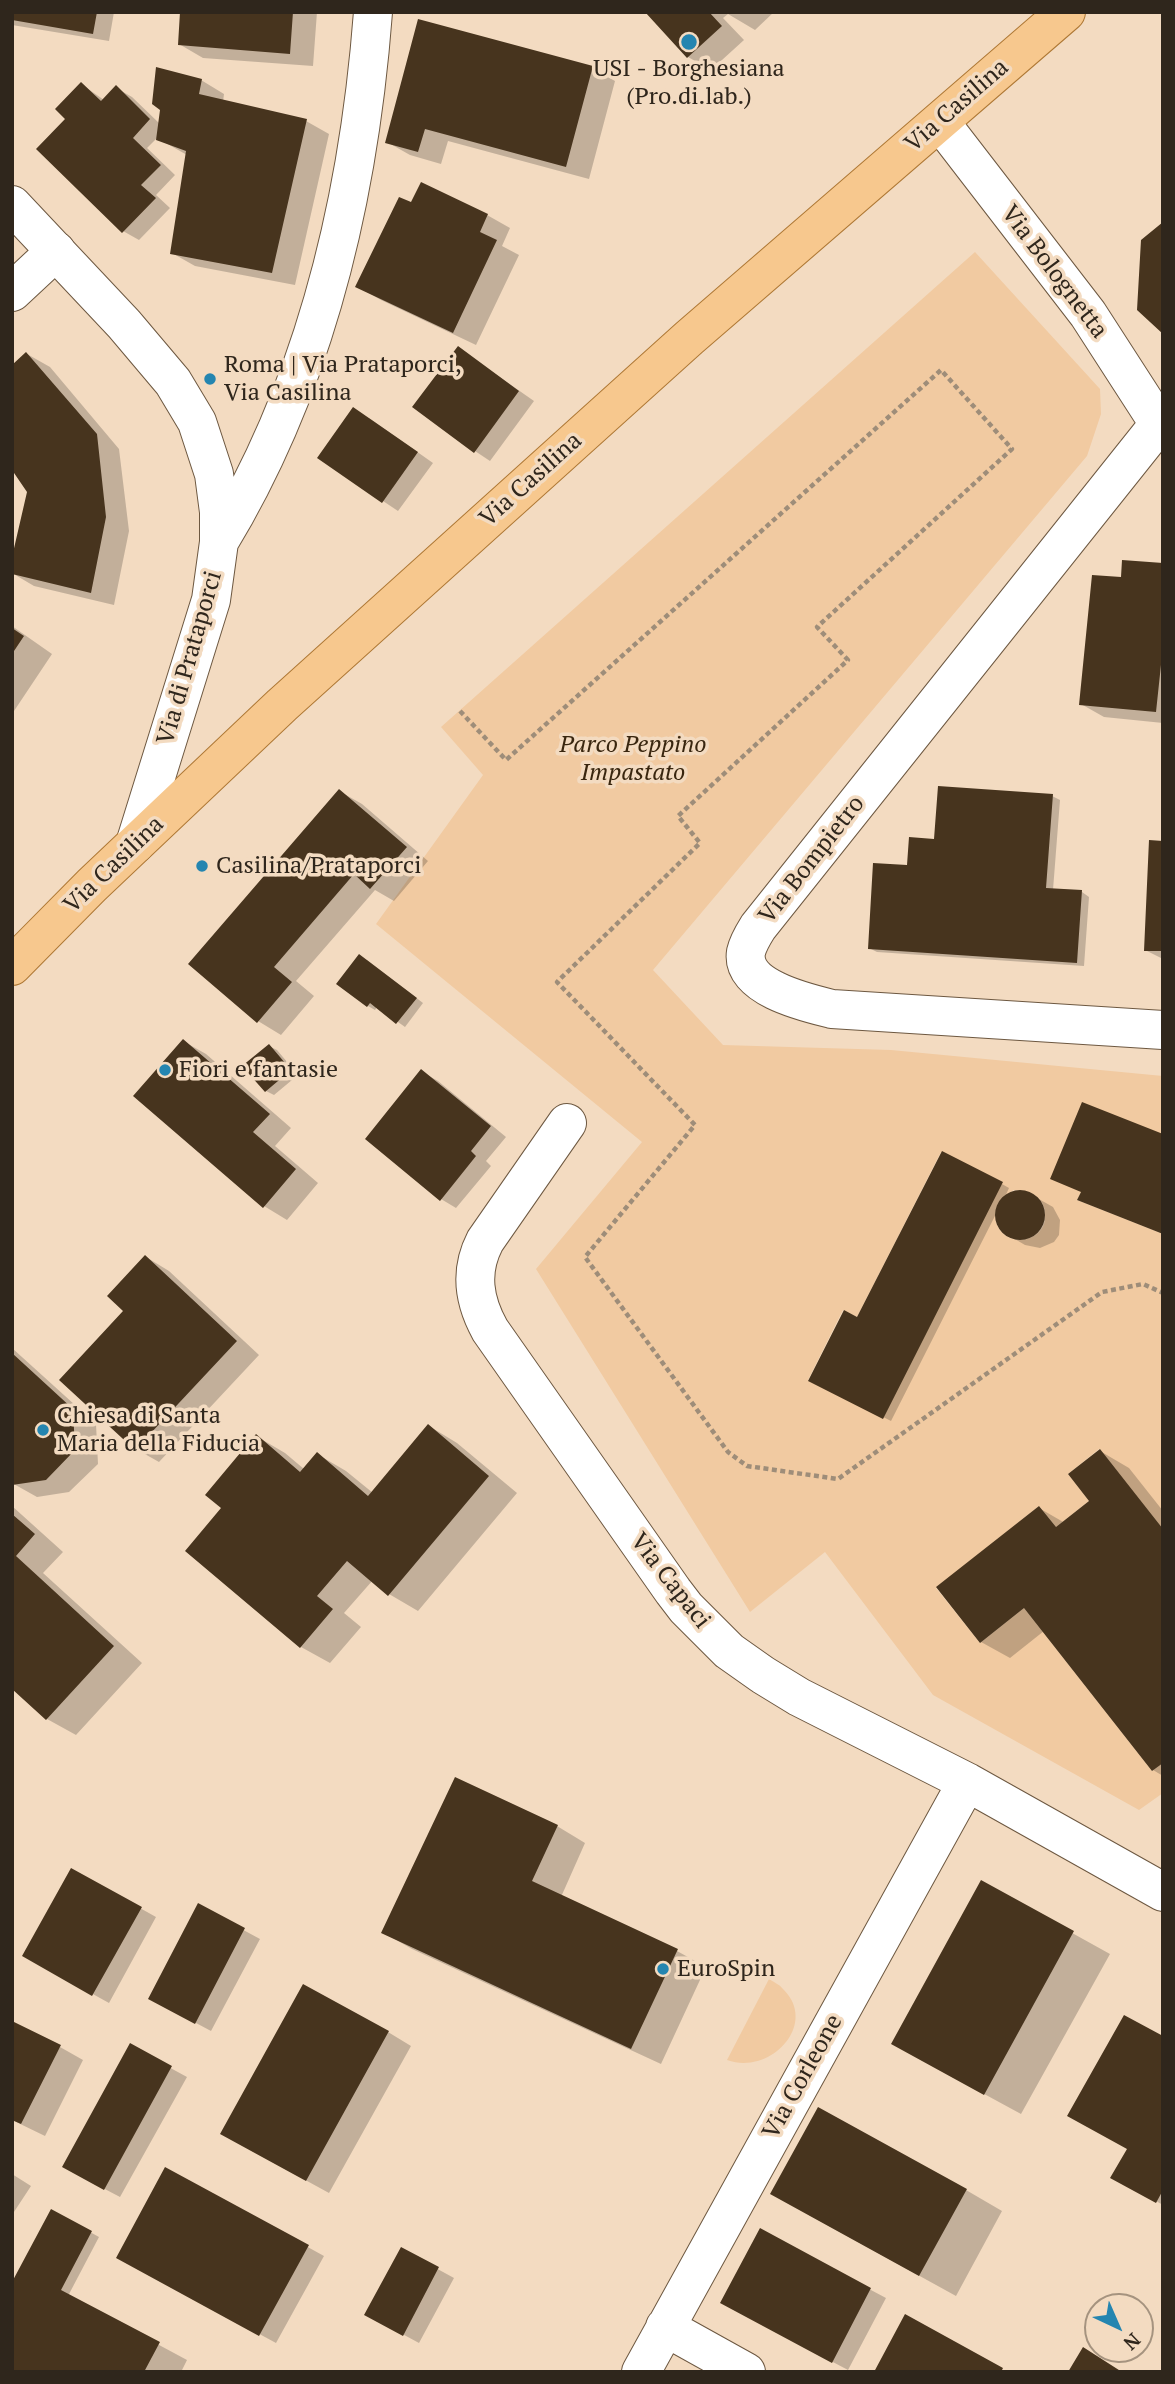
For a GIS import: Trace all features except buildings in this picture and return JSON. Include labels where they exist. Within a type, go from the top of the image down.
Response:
[{"type":"main road","name":"Via Casilina","points":[[12,966],[246,738],[630,390],[1066,12]]},
{"type":"street","points":[[219,542],[249,490],[288,404],[321,310],[341,235],[361,133],[373,12]]},
{"type":"street","name":"Via Bolognetta","points":[[940,122],[1088,314],[1161,424]]},
{"type":"street","name":"Via di Prataporci","points":[[12,205],[144,346],[173,382],[203,437],[214,474],[219,512],[219,542],[211,600],[135,844]]},
{"type":"street","points":[[12,292],[56,251]]},
{"type":"street","name":"Via Bompietro","points":[[1161,424],[758,927],[746,954],[748,967],[769,987],[793,999],[832,1009],[1163,1030]]},
{"type":"street","name":"Via Capaci","points":[[567,1123],[495,1226],[478,1255],[476,1297],[491,1330],[673,1591],[713,1636],[746,1663],[799,1697],[967,1783],[1163,1892]]},
{"type":"street","name":"Via Corleone","points":[[641,2372],[967,1783]]},
{"type":"street","points":[[665,2327],[746,2372]]},
{"type":"green space","name":"Parco Peppino Impastato","points":[[975,252],[1100,389],[1101,414],[1087,456],[653,970],[723,1045],[891,1050],[1163,1076],[1163,1134],[1081,1192],[1077,1200],[1163,1234],[1163,1529],[1099,1449],[1068,1474],[1089,1501],[1056,1527],[1039,1506],[936,1588],[980,1643],[1024,1608],[1152,1771],[1163,1763],[1163,1793],[1139,1810],[933,1695],[825,1552],[750,1612],[536,1269],[642,1142],[376,924],[483,775],[441,727]],"holes":[[[941,1152],[1002,1182],[883,1418],[808,1380],[843,1310],[857,1317]],[[1014,1190],[1037,1196],[1045,1211],[1044,1224],[1040,1231],[1023,1240],[1012,1239],[1004,1234],[995,1218],[1003,1198]]]},
{"type":"green space","points":[[769,1979],[781,1987],[792,2002],[796,2016],[793,2030],[785,2043],[774,2053],[760,2060],[744,2063],[727,2060]]},
{"type":"place","name":"USI - Borghesiana (Pro.di.lab.)","points":[[689,42]]},
{"type":"place","name":"Roma | Via Prataporci, Via Casilina","points":[[210,379]]},
{"type":"place","name":"Casilina/Prataporci","points":[[202,866]]},
{"type":"place","name":"Fiori e fantasie","points":[[165,1070]]},
{"type":"place","name":"Chiesa di Santa Maria della Fiducia","points":[[43,1430]]},
{"type":"place","name":"EuroSpin","points":[[663,1969]]}]
